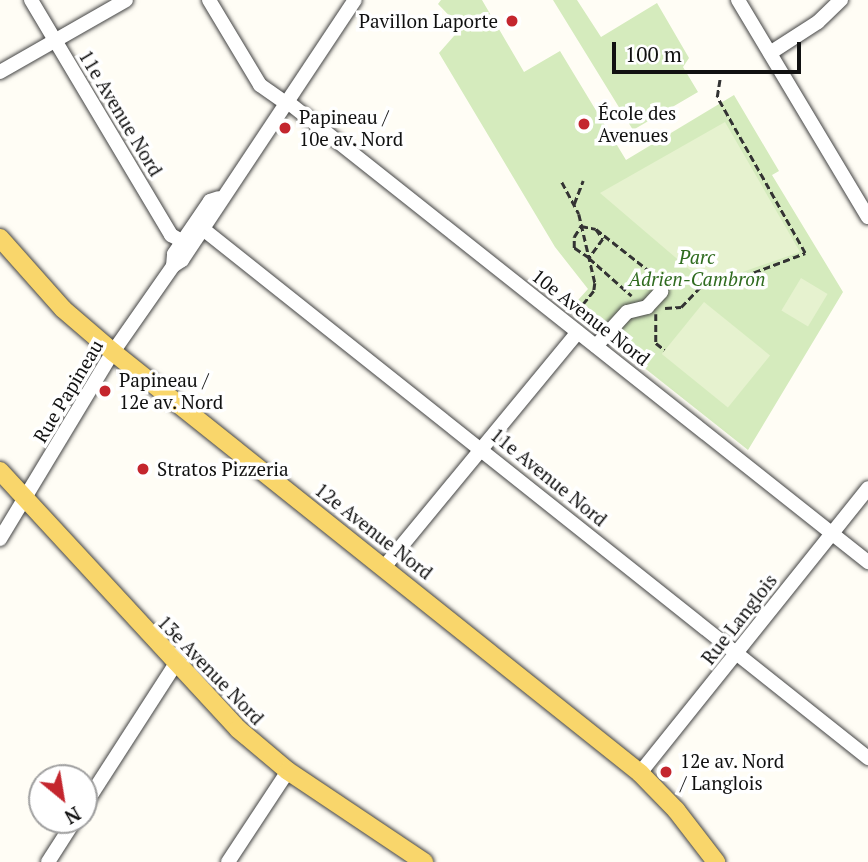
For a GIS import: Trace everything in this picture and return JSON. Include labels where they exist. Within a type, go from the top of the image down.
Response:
[{"type":"main road","name":"12e Avenue Nord","points":[[0,238],[55,301],[113,352],[385,566],[640,773],[676,810],[716,862]]},
{"type":"main road","name":"13e Avenue Nord","points":[[0,471],[175,665],[288,771],[424,862]]},
{"type":"street","name":"11e Avenue Nord","points":[[31,0],[171,235],[182,241]]},
{"type":"street","points":[[0,72],[126,0]]},
{"type":"street","name":"10e Avenue Nord","points":[[209,0],[260,85],[284,101],[868,562]]},
{"type":"street","name":"Rue Papineau","points":[[0,539],[113,352],[173,266],[182,260],[203,229],[219,198],[270,124],[270,114],[284,101],[303,66],[312,63],[355,0]]},
{"type":"street","points":[[738,0],[868,217]]},
{"type":"street","points":[[770,53],[818,22],[841,0]]},
{"type":"street","name":"Rue Papineau","points":[[173,266],[174,254],[182,241],[210,201],[219,198]]},
{"type":"street","name":"11e Avenue Nord","points":[[203,229],[482,448],[868,758]]},
{"type":"street","points":[[596,346],[627,312],[643,306],[648,307],[661,292]]},
{"type":"street","points":[[385,566],[482,448],[573,328]]},
{"type":"street","name":"Rue Langlois","points":[[640,773],[868,488]]},
{"type":"street","points":[[98,784],[175,665]]},
{"type":"street","points":[[228,862],[288,771]]},
{"type":"street","points":[[48,862],[66,834]]},
{"type":"path","points":[[665,350],[656,343],[656,308],[681,307],[707,280],[734,280],[805,253],[717,97],[720,77]]},
{"type":"path","points":[[573,205],[583,181]]},
{"type":"path","points":[[562,182],[581,226],[594,291],[573,328]]},
{"type":"path","points":[[581,226],[596,229],[657,277],[643,306],[574,248],[574,237],[581,226]]},
{"type":"path","points":[[589,258],[603,239],[596,229]]},
{"type":"green space","name":"Parc Adrien-Cambron","points":[[441,0],[482,0],[524,72],[560,51],[626,160],[734,95],[779,171],[772,175],[843,292],[748,450],[570,309],[588,289],[555,247],[439,53],[461,28],[438,4]]},
{"type":"green space","points":[[553,0],[577,0],[601,37],[657,3],[689,58],[683,67],[698,92],[633,130]]},
{"type":"green space","points":[[725,122],[800,252],[731,276],[696,275],[600,193]]},
{"type":"green space","points":[[801,278],[828,294],[808,327],[781,311]]},
{"type":"green space","points":[[704,302],[770,355],[728,408],[662,354]]},
{"type":"place","name":"Pavillon Laporte","points":[[512,21]]},
{"type":"place","name":"École des Avenues","points":[[584,124]]},
{"type":"place","name":"Papineau / 10e av. Nord","points":[[285,128]]},
{"type":"place","name":"Papineau / 12e av. Nord","points":[[105,391]]},
{"type":"place","name":"Stratos Pizzeria","points":[[143,469]]},
{"type":"place","name":"12e av. Nord / Langlois","points":[[666,772]]}]
